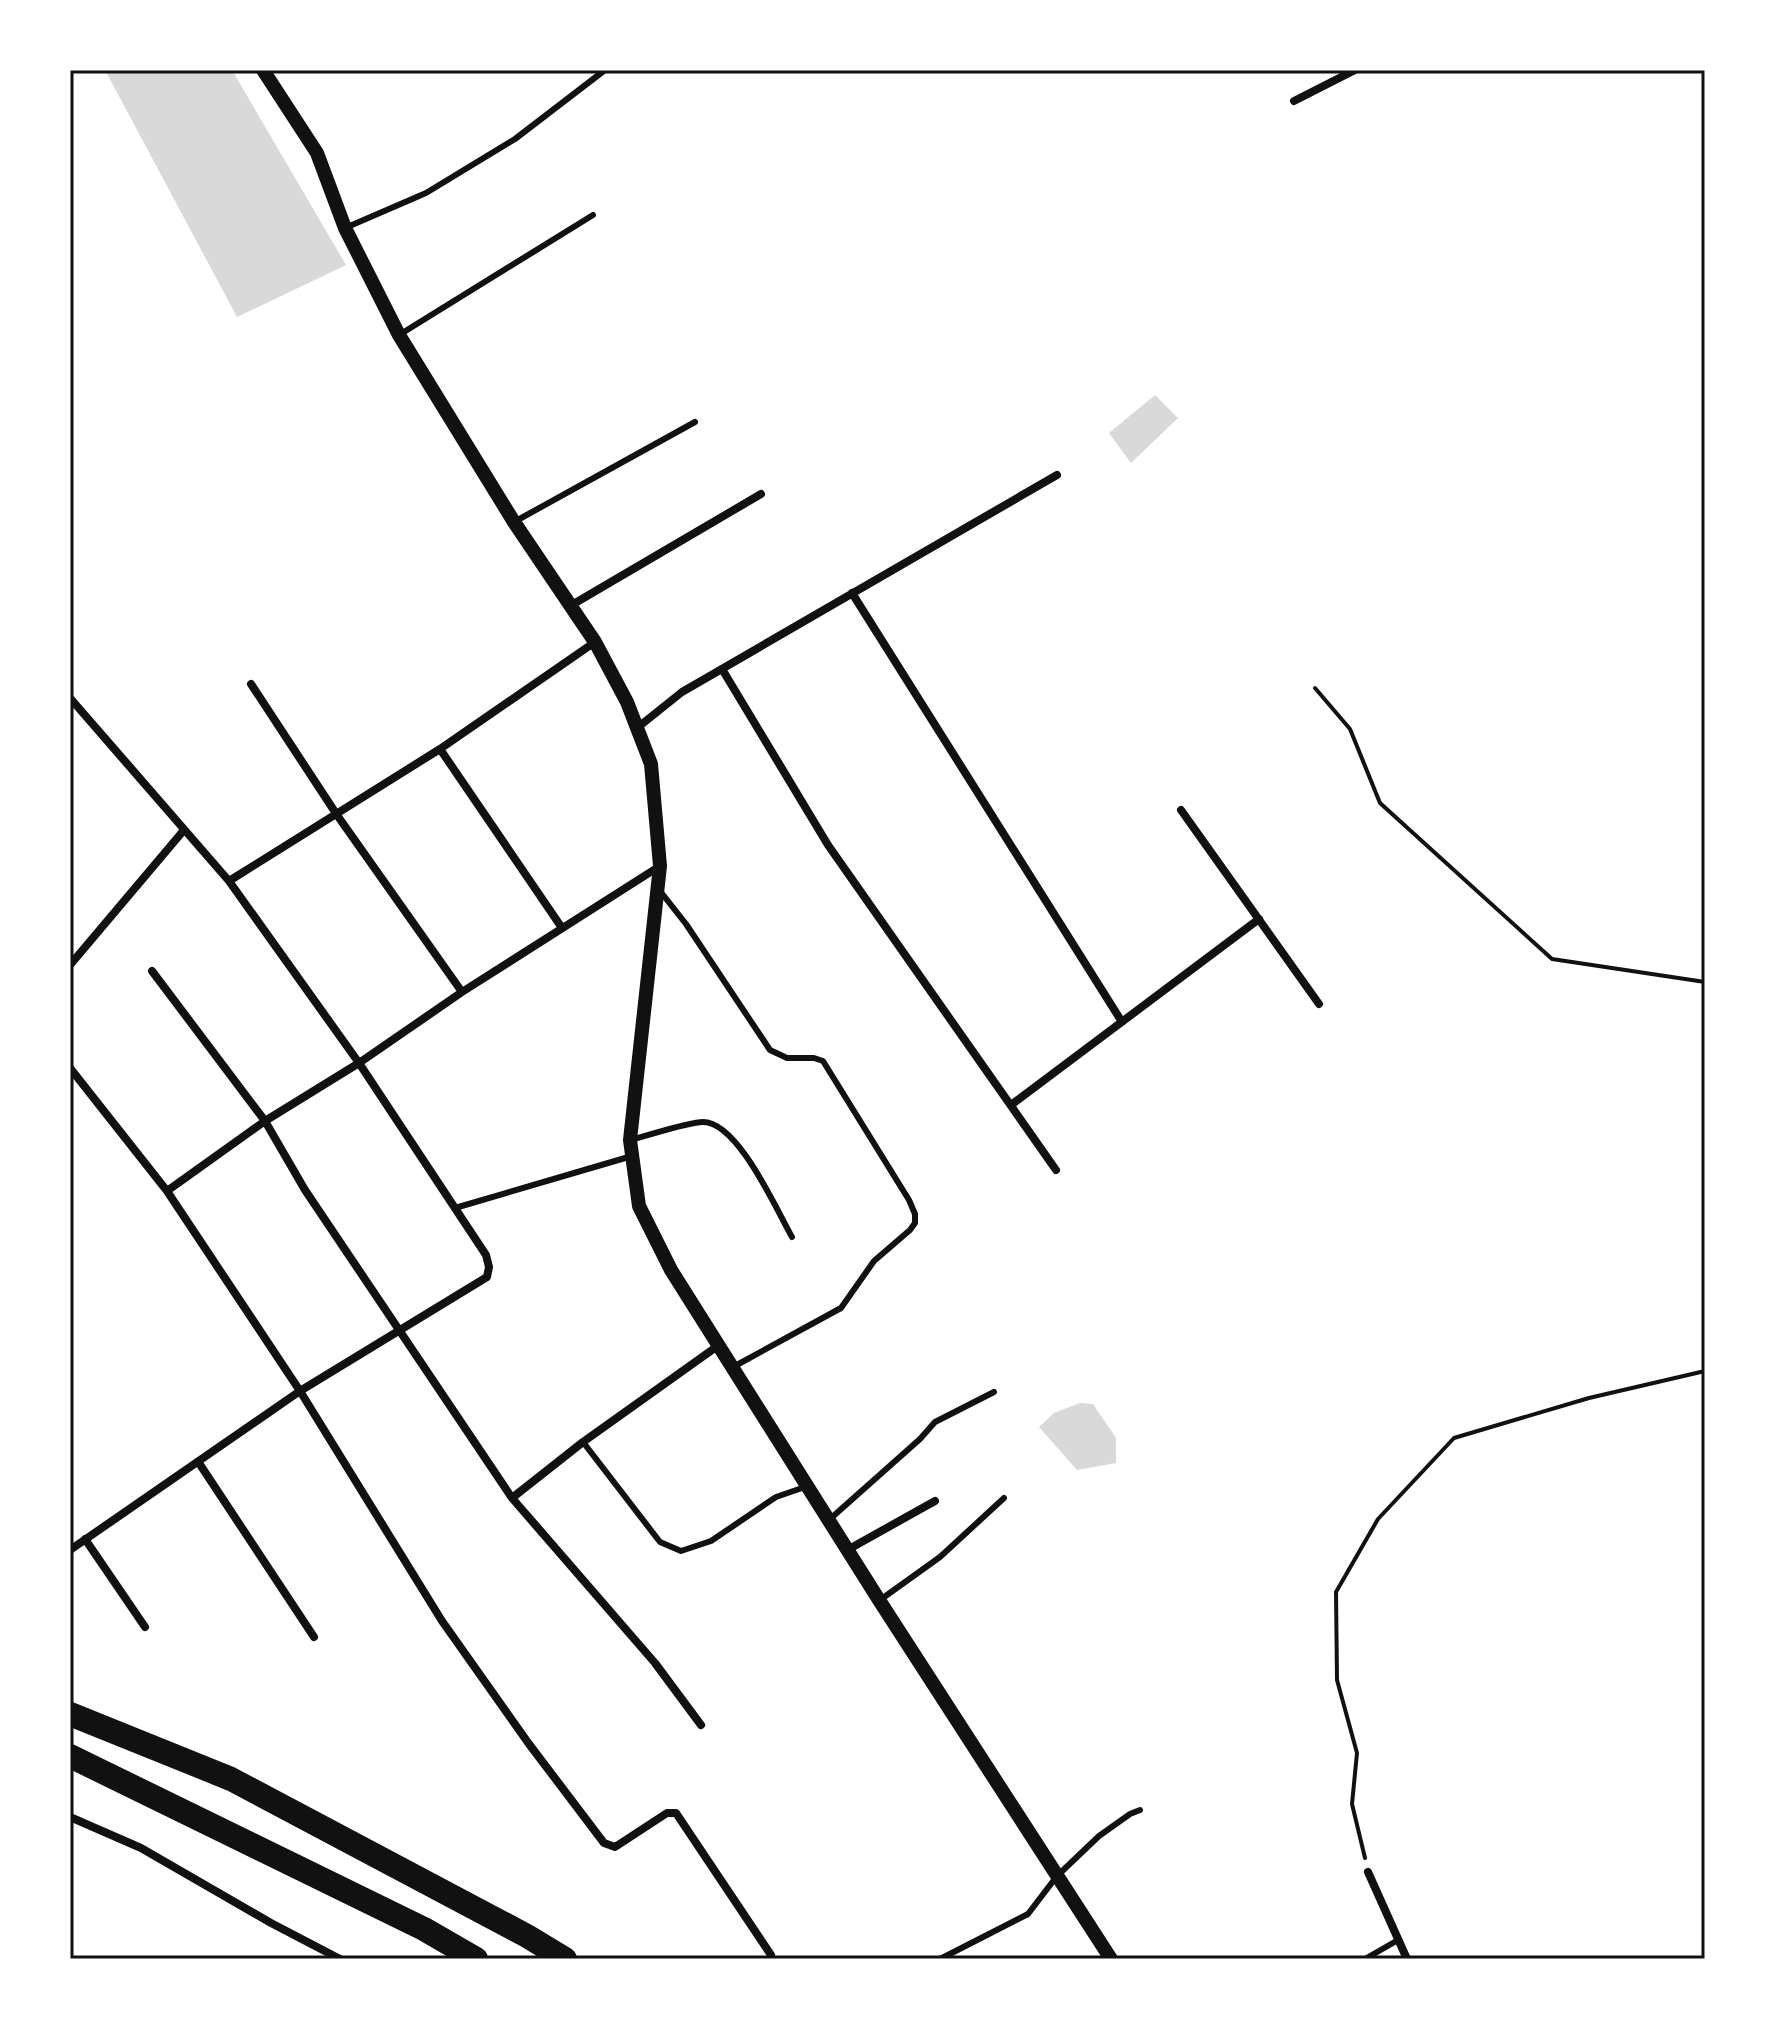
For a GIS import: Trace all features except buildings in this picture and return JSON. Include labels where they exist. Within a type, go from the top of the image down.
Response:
[{"type":"highway","points":[[70,1714],[231,1779],[565,1959]]},
{"type":"highway","points":[[70,1756],[424,1929],[476,1959]]},
{"type":"street","points":[[263,70],[317,153],[345,228],[399,335],[514,522],[595,642],[627,702],[651,764],[660,866],[630,1140],[639,1206],[671,1270],[1111,1959]]},
{"type":"street","points":[[1294,101],[1355,70]]},
{"type":"street","points":[[637,728],[682,692],[1057,475]]},
{"type":"street","points":[[570,606],[761,494]]},
{"type":"street","points":[[852,593],[1122,1022]]},
{"type":"street","points":[[229,881],[440,749],[595,642]]},
{"type":"street","points":[[722,669],[828,845],[1056,1170]]},
{"type":"street","points":[[251,684],[337,815],[462,992]]},
{"type":"street","points":[[70,698],[229,881],[359,1063],[486,1255],[489,1267],[487,1277],[300,1391],[70,1550]]},
{"type":"street","points":[[440,749],[562,928]]},
{"type":"street","points":[[1181,810],[1319,1004]]},
{"type":"street","points":[[70,965],[184,830]]},
{"type":"street","points":[[167,1191],[265,1121],[660,866]]},
{"type":"street","points":[[1011,1105],[1259,919]]},
{"type":"street","points":[[152,971],[265,1121],[305,1190],[512,1498],[655,1663],[701,1725]]},
{"type":"street","points":[[70,1068],[167,1191],[300,1391],[442,1621],[606,1846],[615,1847],[667,1813],[676,1813],[771,1955]]},
{"type":"street","points":[[512,1498],[583,1442],[719,1345]]},
{"type":"street","points":[[199,1463],[314,1637]]},
{"type":"street","points":[[849,1549],[935,1501]]},
{"type":"street","points":[[85,1539],[145,1627]]},
{"type":"street","points":[[70,1817],[141,1848],[340,1959]]},
{"type":"street","points":[[1368,1872],[1407,1959]]},
{"type":"lane","points":[[345,228],[426,193],[502,147],[605,70]]},
{"type":"lane","points":[[399,335],[593,215]]},
{"type":"lane","points":[[514,522],[695,422]]},
{"type":"lane","points":[[657,888],[686,924],[770,1050],[787,1058],[823,1061],[915,1214],[915,1223],[910,1230],[874,1261],[841,1308],[733,1367]]},
{"type":"lane","points":[[630,1140],[704,1122],[724,1130],[741,1148],[792,1237]]},
{"type":"lane","points":[[455,1208],[632,1156]]},
{"type":"lane","points":[[830,1519],[935,1422],[994,1392]]},
{"type":"lane","points":[[583,1442],[660,1542],[681,1551],[711,1541],[776,1497],[809,1485]]},
{"type":"lane","points":[[879,1600],[940,1557],[1004,1498]]},
{"type":"lane","points":[[940,1959],[1028,1914],[1057,1876],[1099,1836],[1140,1810]]},
{"type":"lane","points":[[1365,1959],[1398,1940]]},
{"type":"path","points":[[1315,688],[1350,729],[1380,803],[1552,959],[1705,982]]},
{"type":"path","points":[[1368,1872],[1352,1804],[1357,1753],[1337,1680],[1336,1592],[1378,1519],[1454,1438],[1589,1398],[1705,1371]]},
{"type":"shaded area","points":[[105,70],[232,70],[346,265],[237,317]]},
{"type":"shaded area","points":[[1155,395],[1178,418],[1131,463],[1109,433]]},
{"type":"shaded area","points":[[1080,1403],[1093,1404],[1116,1438],[1116,1463],[1077,1470],[1039,1427],[1054,1413]]}]
